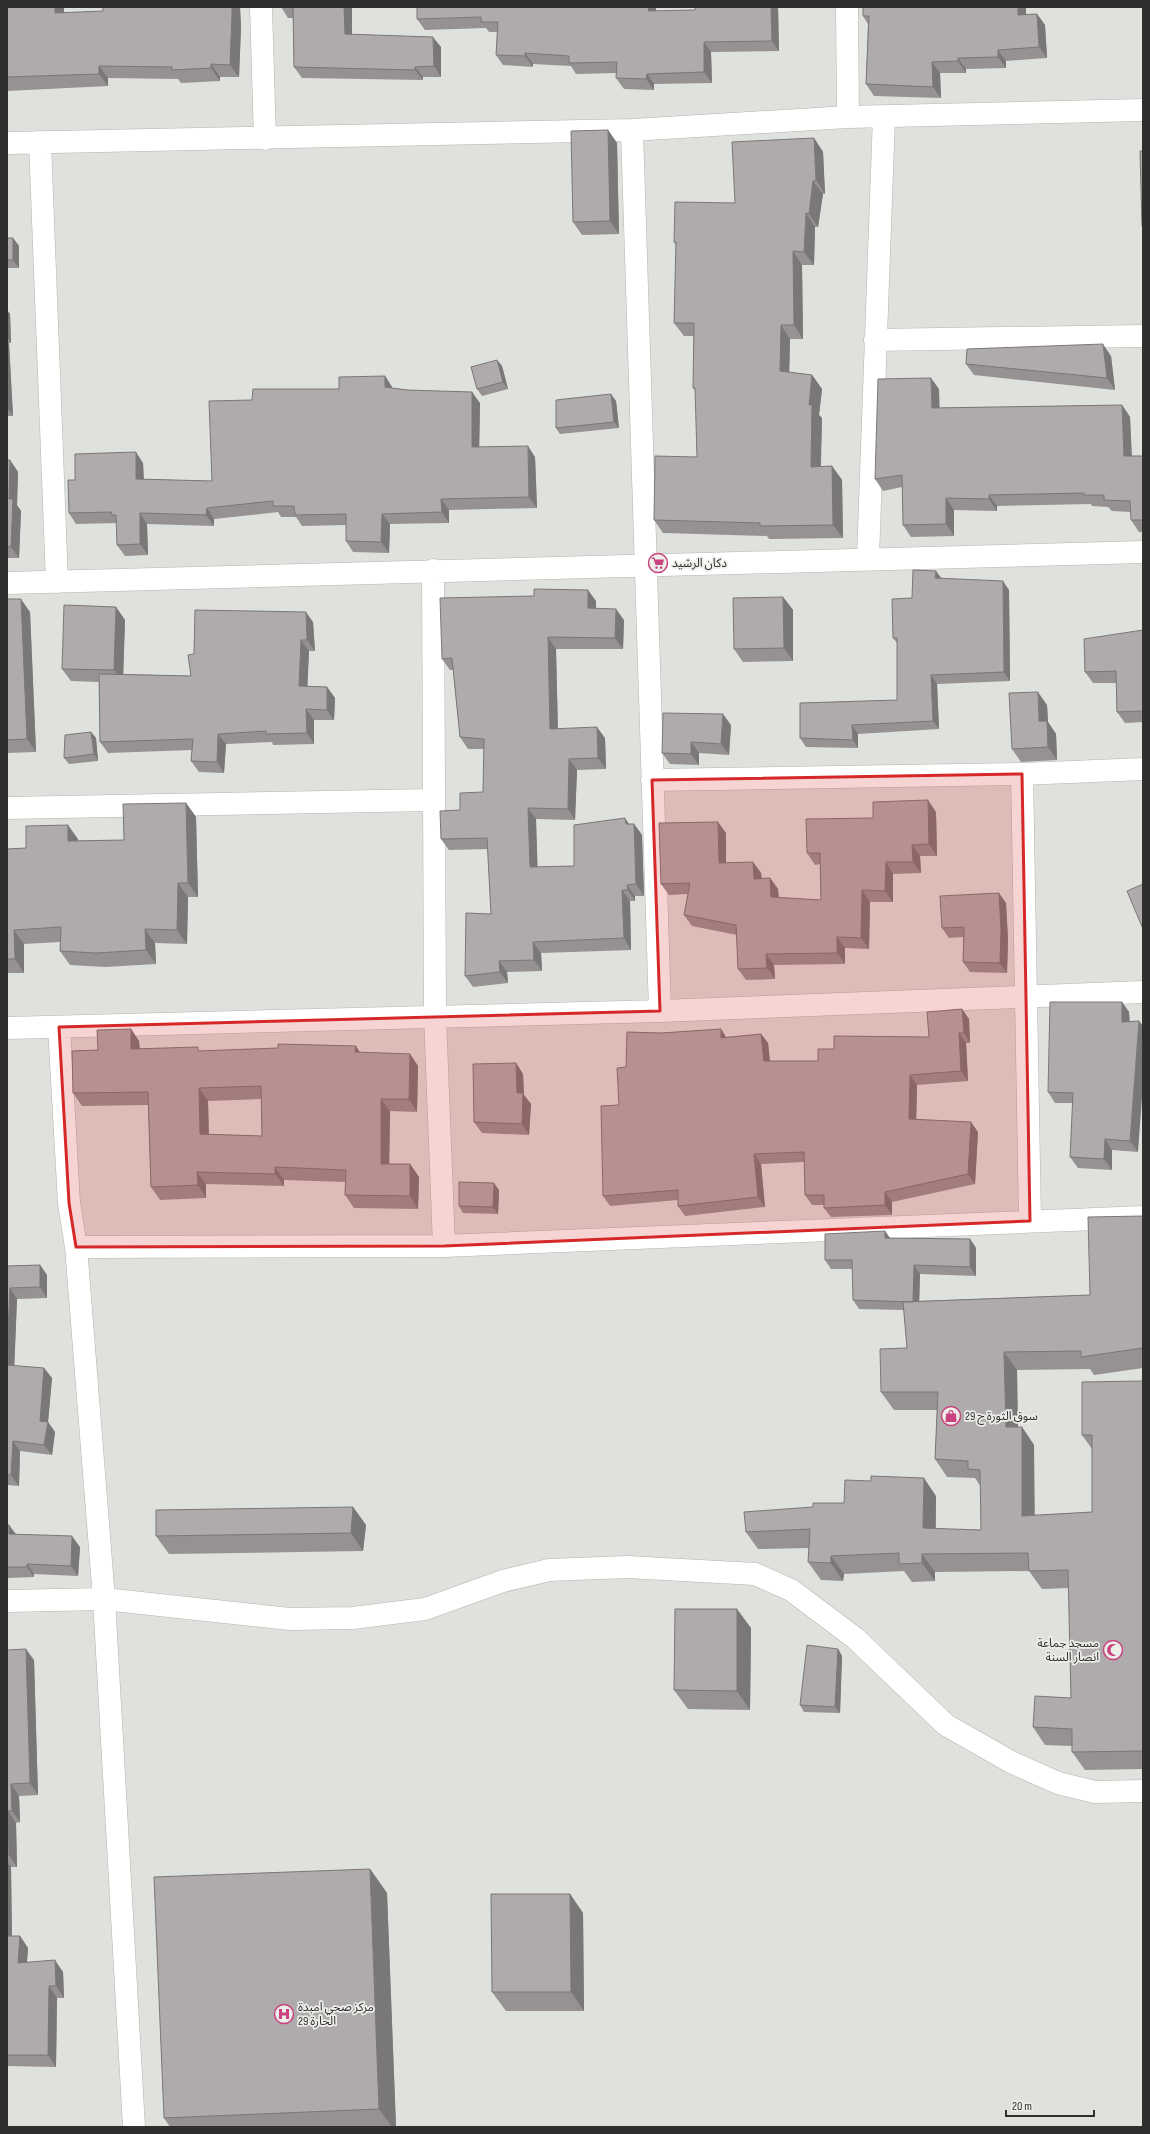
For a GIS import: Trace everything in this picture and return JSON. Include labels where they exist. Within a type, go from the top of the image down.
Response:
[{"type":"street","points":[[261,7],[266,139]]},
{"type":"street","points":[[847,7],[848,117]]},
{"type":"street","points":[[7,143],[266,139],[632,130],[848,117],[1143,110]]},
{"type":"street","points":[[868,558],[884,116]]},
{"type":"street","points":[[632,130],[660,1011]]},
{"type":"street","points":[[40,142],[57,582]]},
{"type":"street","points":[[875,340],[1143,336]]},
{"type":"street","points":[[7,583],[432,570],[646,566],[868,558],[1143,552]]},
{"type":"street","points":[[432,570],[432,800],[435,1016],[444,1246]]},
{"type":"street","points":[[652,780],[1022,774],[1143,770]]},
{"type":"street","points":[[1022,774],[1030,1221]]},
{"type":"street","points":[[7,808],[432,800]]},
{"type":"street","points":[[7,1028],[660,1011],[1026,995],[1143,992]]},
{"type":"street","points":[[59,1027],[69,1203],[76,1248],[104,1599],[134,2127]]},
{"type":"street","points":[[76,1248],[444,1246],[1143,1217]]},
{"type":"street","points":[[7,1601],[104,1599],[290,1619],[353,1618],[425,1609],[503,1581],[549,1570],[627,1568],[755,1574],[791,1590],[855,1638],[946,1725],[1010,1762],[1058,1783],[1094,1792],[1143,1791]]},
{"type":"highlighted area","points":[[1022,774],[1030,1221],[444,1246],[76,1247],[69,1203],[59,1027],[660,1011],[652,780]]},
{"type":"building","points":[[7,7],[55,7],[55,13],[103,11],[103,7],[232,7],[230,65],[211,64],[211,68],[172,70],[172,67],[99,66],[99,74],[7,77]]},
{"type":"building","points":[[293,7],[344,7],[345,34],[433,37],[434,66],[415,67],[415,70],[294,67]]},
{"type":"building","points":[[417,7],[649,7],[648,11],[695,10],[695,7],[771,7],[772,41],[704,42],[704,72],[647,74],[646,79],[616,78],[617,62],[569,63],[569,56],[525,53],[525,56],[496,55],[498,22],[481,22],[481,17],[417,19]]},
{"type":"building","points":[[863,7],[1018,7],[1018,15],[1037,14],[1039,47],[998,50],[998,57],[958,58],[958,61],[932,62],[933,87],[866,84],[869,16],[863,16]]},
{"type":"building","points":[[608,130],[610,221],[573,222],[571,131]]},
{"type":"building","points":[[814,138],[816,180],[813,181],[809,214],[806,213],[804,252],[793,251],[794,325],[781,325],[780,371],[812,375],[809,405],[812,405],[811,467],[832,466],[833,525],[760,526],[760,523],[654,520],[655,456],[697,457],[695,388],[693,388],[694,323],[674,323],[676,242],[674,242],[675,202],[735,203],[732,142]]},
{"type":"building","points":[[1140,151],[1143,151],[1143,226],[1142,226]]},
{"type":"building","points":[[7,238],[13,238],[13,260],[7,260]]},
{"type":"building","points":[[1103,344],[1107,378],[966,364],[967,349]]},
{"type":"building","points":[[497,360],[503,382],[477,389],[471,367]]},
{"type":"building","points":[[385,376],[385,387],[407,390],[472,392],[472,447],[528,446],[529,497],[441,499],[442,512],[382,514],[381,542],[346,541],[346,514],[295,515],[294,506],[273,506],[273,501],[207,508],[206,515],[140,513],[140,544],[117,545],[116,515],[112,515],[111,512],[69,513],[68,480],[75,480],[75,454],[136,452],[136,479],[212,481],[209,401],[252,400],[253,389],[339,389],[339,377]]},
{"type":"building","points":[[931,378],[932,408],[1122,405],[1124,456],[1143,456],[1143,520],[1131,520],[1130,501],[1104,500],[1104,495],[1084,495],[1084,493],[989,495],[989,499],[946,498],[946,524],[903,525],[902,475],[875,479],[878,379]]},
{"type":"building","points":[[611,394],[614,422],[556,428],[556,400]]},
{"type":"building","points":[[7,460],[10,460],[9,499],[13,499],[11,547],[7,546]]},
{"type":"building","points":[[913,570],[936,571],[935,578],[1003,581],[1004,672],[931,675],[933,721],[852,725],[853,740],[800,738],[800,703],[897,700],[897,638],[893,638],[892,599],[912,598]]},
{"type":"building","points":[[534,589],[588,590],[588,608],[616,609],[615,638],[548,637],[550,729],[597,727],[598,758],[569,759],[568,809],[528,808],[530,867],[574,866],[574,825],[625,818],[626,824],[634,824],[636,884],[627,885],[628,890],[622,890],[624,938],[533,942],[534,960],[499,961],[500,972],[465,976],[466,913],[491,914],[487,838],[441,839],[440,811],[460,810],[460,793],[483,792],[484,739],[460,737],[452,658],[442,659],[440,598],[534,596]]},
{"type":"building","points":[[783,597],[784,648],[734,649],[733,598]]},
{"type":"building","points":[[7,599],[21,599],[27,739],[7,740]]},
{"type":"building","points":[[64,605],[116,607],[114,670],[62,669]]},
{"type":"building","points":[[195,610],[306,612],[307,640],[301,640],[299,686],[327,687],[327,710],[306,709],[307,733],[266,734],[266,731],[218,734],[217,762],[191,761],[193,739],[100,742],[99,674],[191,676],[188,655],[194,654]]},
{"type":"building","points":[[1143,630],[1143,711],[1117,712],[1116,671],[1085,672],[1084,639]]},
{"type":"building","points":[[1038,692],[1039,721],[1047,721],[1048,747],[1012,749],[1009,693]]},
{"type":"building","points":[[663,713],[723,714],[721,744],[691,742],[691,754],[662,753]]},
{"type":"building","points":[[91,732],[94,754],[64,758],[65,735]]},
{"type":"building","points":[[928,800],[929,844],[912,845],[913,862],[886,862],[885,891],[862,890],[861,938],[837,937],[837,953],[766,954],[767,968],[738,969],[736,925],[684,915],[690,883],[661,884],[659,823],[718,822],[719,863],[753,862],[754,879],[770,878],[771,897],[821,900],[820,853],[807,853],[806,819],[873,818],[873,802]]},
{"type":"building","points":[[186,803],[188,883],[178,883],[177,930],[145,929],[146,950],[96,953],[60,951],[61,927],[14,930],[15,959],[7,959],[7,849],[26,848],[26,826],[68,825],[68,841],[124,840],[123,804]]},
{"type":"building","points":[[1143,884],[1143,929],[1127,891]]},
{"type":"building","points":[[999,893],[1001,930],[1000,963],[963,962],[964,927],[942,928],[940,896]]},
{"type":"building","points":[[1050,1002],[1122,1002],[1122,1022],[1139,1021],[1130,1141],[1105,1139],[1104,1159],[1070,1157],[1073,1093],[1048,1092]]},
{"type":"building","points":[[962,1009],[964,1033],[959,1033],[961,1071],[910,1075],[909,1119],[971,1122],[968,1174],[885,1192],[885,1205],[824,1208],[824,1195],[805,1195],[804,1152],[754,1154],[758,1197],[678,1206],[678,1190],[603,1196],[601,1106],[619,1105],[617,1068],[626,1067],[627,1032],[661,1033],[721,1029],[721,1038],[761,1034],[764,1061],[818,1061],[818,1049],[834,1049],[834,1036],[929,1037],[927,1012]]},
{"type":"building","points":[[131,1029],[131,1049],[198,1047],[198,1051],[278,1048],[278,1044],[356,1046],[355,1052],[410,1054],[409,1099],[381,1099],[381,1164],[410,1164],[410,1196],[345,1195],[346,1170],[275,1167],[275,1174],[197,1172],[198,1185],[151,1187],[148,1092],[73,1093],[72,1051],[98,1050],[97,1030]],"holes":[[[261,1086],[262,1136],[200,1134],[199,1088]]]},
{"type":"building","points":[[516,1063],[517,1093],[523,1093],[522,1124],[474,1122],[473,1064]]},
{"type":"building","points":[[459,1182],[494,1183],[493,1207],[459,1206]]},
{"type":"building","points":[[1143,1216],[1143,1348],[1081,1357],[1081,1351],[1004,1352],[1006,1427],[1022,1427],[1022,1516],[1092,1512],[1092,1435],[1082,1435],[1082,1382],[1143,1381],[1143,1751],[1072,1752],[1072,1729],[1033,1727],[1035,1696],[1071,1698],[1068,1570],[1029,1571],[1028,1553],[922,1554],[922,1563],[899,1564],[899,1553],[831,1556],[831,1563],[808,1562],[810,1529],[746,1532],[744,1512],[813,1507],[813,1503],[844,1503],[845,1480],[871,1481],[871,1476],[924,1478],[923,1528],[981,1530],[980,1470],[968,1469],[968,1461],[935,1459],[938,1392],[881,1392],[880,1349],[907,1348],[903,1302],[1090,1295],[1088,1217]]},
{"type":"building","points":[[885,1231],[885,1238],[970,1239],[970,1267],[914,1265],[913,1302],[853,1300],[852,1260],[825,1260],[825,1234]]},
{"type":"building","points":[[40,1265],[40,1287],[10,1288],[7,1352],[7,1266]]},
{"type":"building","points":[[7,1365],[44,1368],[40,1421],[48,1422],[44,1445],[13,1441],[11,1475],[7,1475]]},
{"type":"building","points":[[353,1507],[351,1533],[156,1536],[156,1510]]},
{"type":"building","points":[[7,1525],[9,1525],[9,1534],[72,1536],[71,1566],[27,1564],[27,1567],[7,1567]]},
{"type":"building","points":[[675,1609],[737,1609],[737,1691],[674,1690]]},
{"type":"building","points":[[807,1645],[838,1649],[835,1707],[800,1705]]},
{"type":"building","points":[[26,1649],[30,1783],[11,1784],[12,1811],[8,1811],[9,1855],[7,1855],[7,1650]]},
{"type":"building","name":"مركز صحي امبدة الحارة 29","points":[[370,1869],[379,2109],[164,2118],[154,1877]]},
{"type":"building","points":[[491,1894],[570,1894],[571,1992],[492,1992]]},
{"type":"building","points":[[7,1936],[20,1936],[18,1963],[55,1960],[56,1986],[49,1986],[48,2055],[7,2055]]},
{"type":"place","name":"دكان الرشيد","points":[[658,563]]},
{"type":"place","name":"سوق الثورة ح 29","points":[[951,1416]]},
{"type":"place","name":"مسجد جماعة انصار السنة","points":[[1113,1650]]},
{"type":"place","name":"مركز صحي امبدة الحارة 29","points":[[284,2014]]}]
